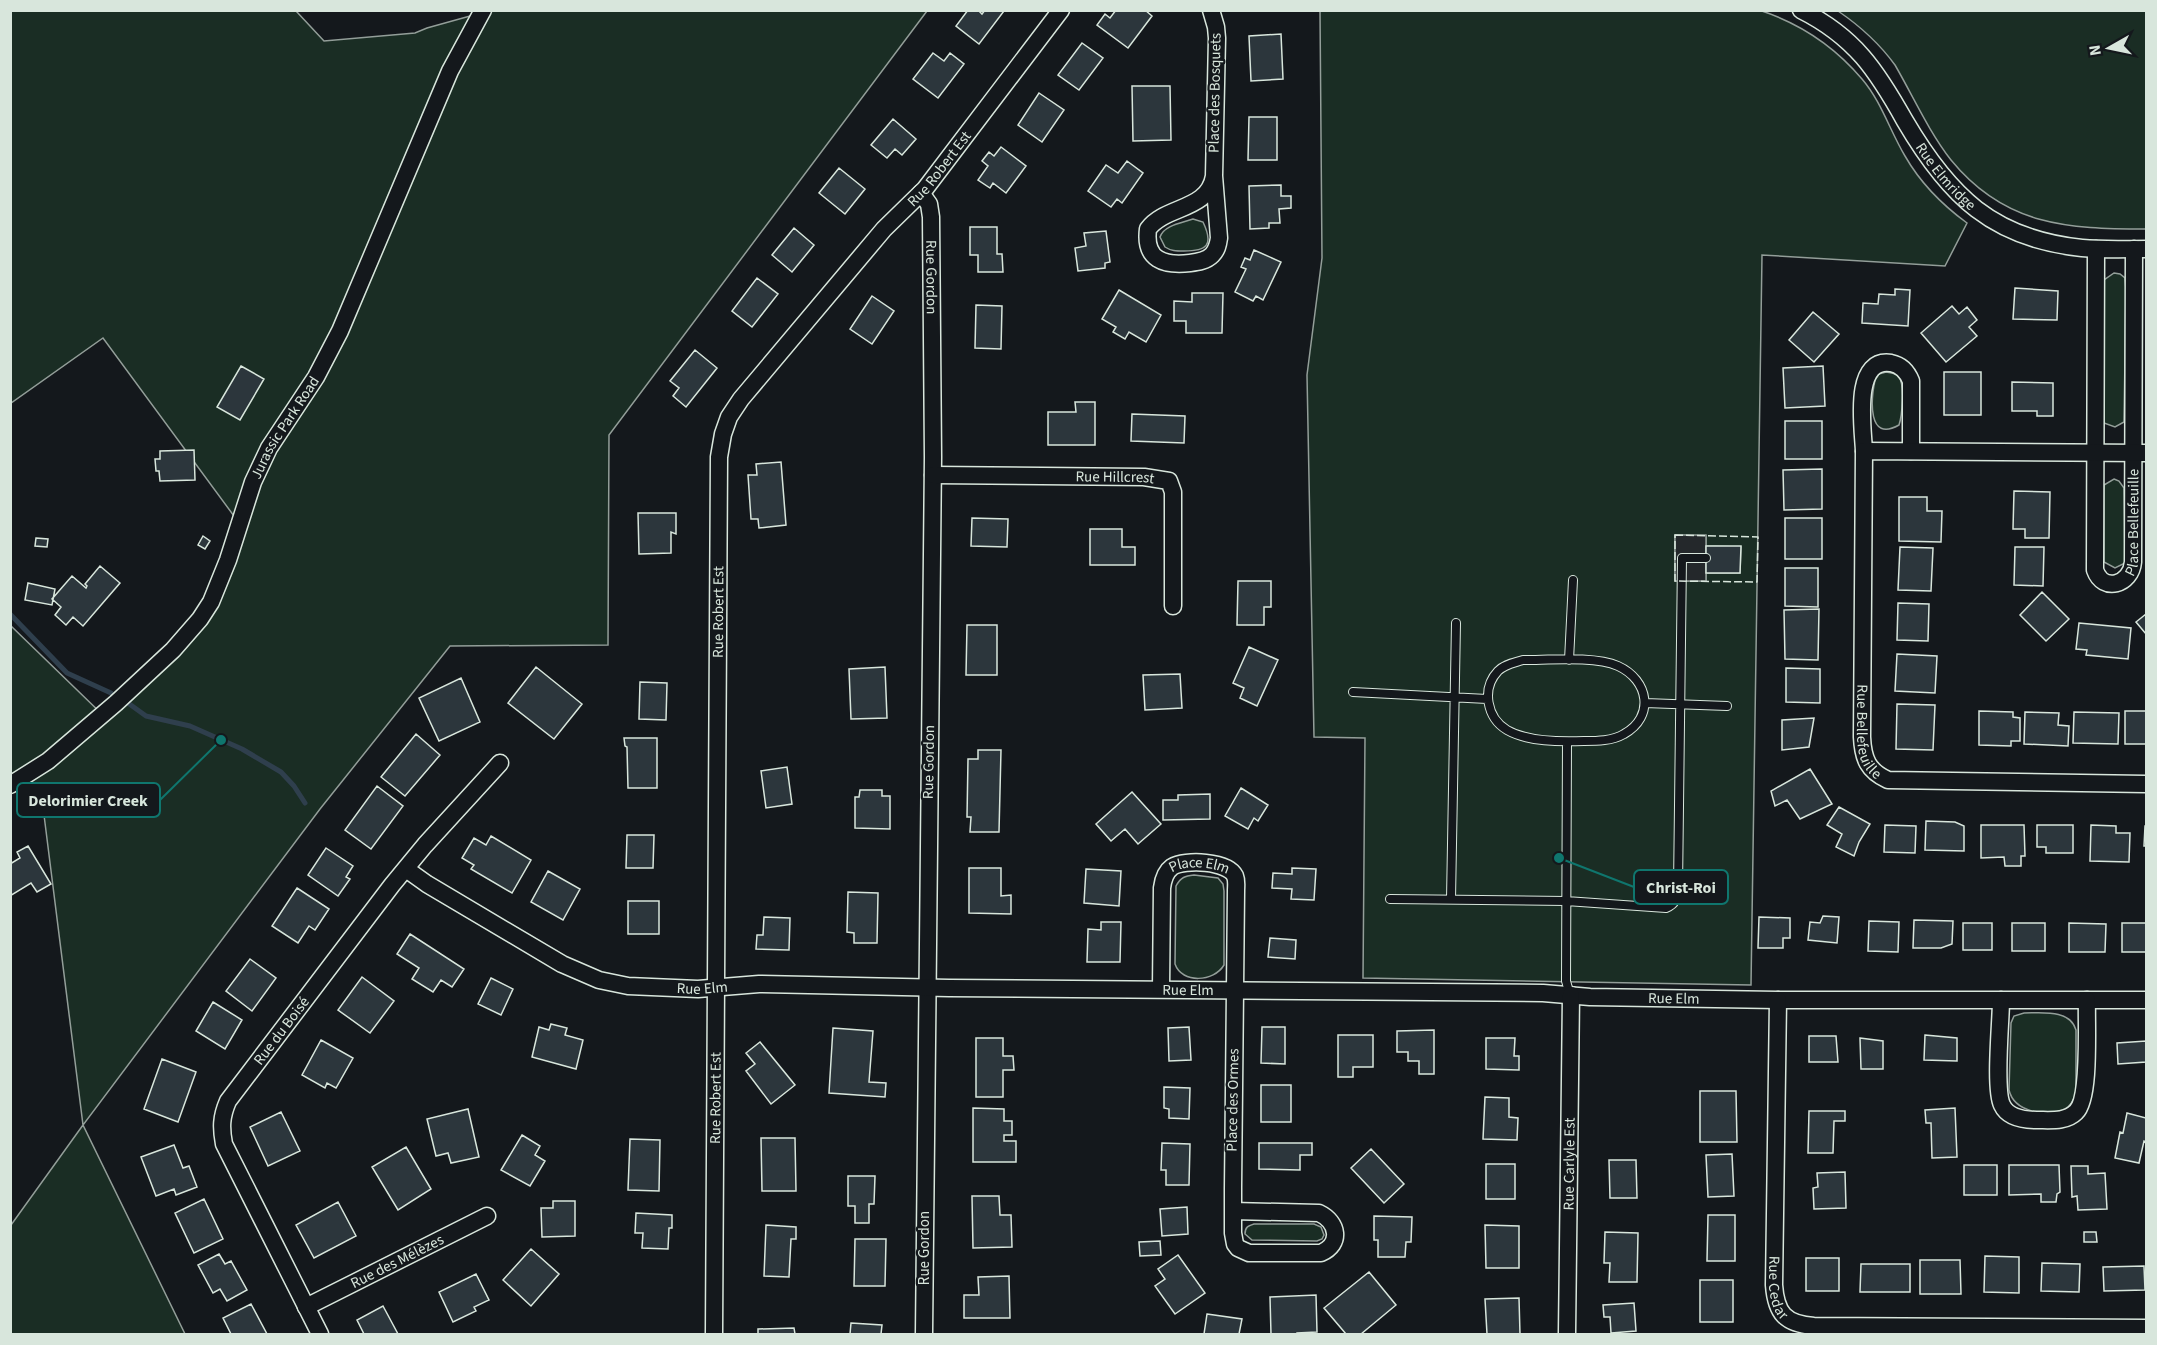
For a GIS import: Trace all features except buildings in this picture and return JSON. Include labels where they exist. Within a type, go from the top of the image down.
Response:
[{"type":"street","name":"Jurassic Park Road","points":[[10,785],[48,761],[116,703],[172,650],[200,619],[211,602],[228,560],[252,482],[269,448],[316,377],[339,331],[450,70],[483,10]]},
{"type":"street","name":"Rue Robert Est","points":[[714,1335],[719,468],[723,435],[735,408],[756,380],[884,229],[921,193],[1061,10]]},
{"type":"street","name":"Place des Bosquets","points":[[1211,10],[1217,38],[1214,177],[1218,247],[1214,254],[1200,262],[1182,264],[1159,260],[1152,254],[1148,229],[1160,217],[1202,199],[1209,192],[1214,177]]},
{"type":"street","name":"Rue Elmridge","points":[[1801,10],[1835,31],[1865,58],[1891,94],[1924,153],[1945,181],[1969,204],[1997,223],[2029,237],[2068,246],[2140,249]]},
{"type":"street","name":"Rue Gordon","points":[[921,193],[929,204],[932,217],[933,475],[924,1335]]},
{"type":"street","name":"Place Bellefeuille","points":[[2097,249],[2095,570],[2097,577],[2111,584],[2127,578],[2132,571],[2139,453],[2140,249]]},
{"type":"street","name":"Rue Bellefeuille","points":[[1911,451],[1911,381],[1903,368],[1886,362],[1871,368],[1864,381],[1862,738],[1864,759],[1870,769],[1879,777],[1898,782],[2146,784]]},
{"type":"street","points":[[1864,451],[2139,453]]},
{"type":"street","name":"Rue Hillcrest","points":[[933,475],[1144,477],[1169,481],[1173,492],[1173,606]]},
{"type":"street","name":"Rue du Boisé","points":[[320,1335],[224,1144],[221,1122],[223,1111],[228,1101],[425,844],[500,763]]},
{"type":"street","name":"Place Elm","points":[[1161,989],[1163,883],[1167,872],[1173,867],[1186,863],[1220,865],[1235,876],[1235,990]]},
{"type":"street","name":"Rue Elm","points":[[406,869],[562,964],[614,985],[639,987],[698,988],[759,984],[1543,993],[1778,1000],[2146,1000]]},
{"type":"street","name":"Place des Ormes","points":[[1233,1210],[1319,1213],[1330,1219],[1333,1224],[1334,1242],[1321,1253],[1250,1253],[1238,1248],[1233,1238],[1233,1210],[1235,990]]},
{"type":"street","name":"Rue Carlyle Est","points":[[1567,1335],[1571,995]]},
{"type":"street","name":"Rue Cedar","points":[[1778,1000],[1774,1285],[1777,1306],[1781,1314],[1796,1323],[1814,1326],[2146,1328]]},
{"type":"street","points":[[2001,1000],[1998,1089],[2002,1104],[2011,1115],[2029,1120],[2061,1120],[2070,1117],[2081,1107],[2086,1083],[2087,1000]]},
{"type":"street","name":"Rue des Mélèzes","points":[[306,1307],[487,1216]]},
{"type":"lane","points":[[1390,899],[1566,901],[1666,908],[1672,905],[1677,899],[1682,558],[1706,558]]},
{"type":"lane","points":[[1569,660],[1573,580]]},
{"type":"lane","points":[[1451,899],[1456,623]]},
{"type":"lane","points":[[1523,660],[1569,660],[1609,664],[1630,673],[1640,683],[1645,703],[1634,727],[1617,738],[1567,742],[1536,738],[1507,730],[1494,716],[1487,699],[1487,692],[1497,672],[1508,664],[1523,660]]},
{"type":"lane","points":[[1353,692],[1487,699]]},
{"type":"lane","points":[[1645,703],[1727,706]]},
{"type":"lane","points":[[1567,742],[1566,981],[1571,995]]},
{"type":"green space","points":[[1759,10],[1774,15],[1815,37],[1851,67],[1875,97],[1918,176],[1940,201],[1967,223],[1945,266],[1762,255],[1751,985],[1363,978],[1365,738],[1314,737],[1307,375],[1322,258],[1320,11]],"holes":[[[1675,535],[1706,536],[1706,546],[1741,547],[1740,573],[1706,573],[1706,581],[1675,581]]]},
{"type":"green space","points":[[11,11],[296,11],[324,41],[415,33],[488,11],[927,11],[609,435],[608,645],[450,646],[320,809],[83,1125],[43,807],[11,778],[10,625],[108,720],[185,646],[245,531],[103,338],[11,403]]},
{"type":"green space","points":[[1838,11],[2146,11],[2146,229],[2064,225],[2016,211],[1993,199],[1972,182],[1951,160],[1889,57],[1869,35]]},
{"type":"green space","points":[[1193,219],[1203,222],[1206,230],[1208,241],[1203,248],[1192,251],[1174,251],[1165,247],[1160,237],[1165,230]]},
{"type":"green space","points":[[2114,273],[2125,278],[2126,290],[2124,422],[2115,427],[2104,423],[2104,280]]},
{"type":"green space","points":[[1886,372],[1898,376],[1902,393],[1899,425],[1889,429],[1881,428],[1876,424],[1872,407],[1875,380],[1879,374]]},
{"type":"green space","points":[[2114,479],[2119,481],[2124,488],[2125,563],[2115,568],[2104,562],[2104,485]]},
{"type":"green space","points":[[1194,875],[1218,878],[1223,884],[1224,891],[1224,965],[1213,975],[1198,978],[1184,975],[1175,964],[1176,886],[1184,877]]},
{"type":"green space","points":[[2024,1013],[2062,1015],[2073,1023],[2076,1030],[2076,1093],[2071,1104],[2058,1112],[2041,1113],[2024,1108],[2012,1098],[2009,1090],[2011,1023],[2014,1016]]},
{"type":"green space","points":[[83,1125],[185,1334],[11,1334],[11,1225]]},
{"type":"green space","points":[[1254,1224],[1314,1224],[1321,1227],[1324,1235],[1317,1241],[1252,1240],[1245,1232],[1247,1227]]},
{"type":"shaded area","points":[[1675,535],[1706,535],[1706,581],[1675,581]]},
{"type":"waterway","points":[[10,614],[67,673],[111,693]]},
{"type":"waterway","points":[[128,703],[146,716],[190,726],[242,749],[281,772],[305,803]]},
{"type":"fence","points":[[1675,535],[1758,537],[1757,582],[1675,581],[1675,535]]},
{"type":"place","name":"Delorimier Creek","points":[[221,740]]},
{"type":"place","name":"Christ-Roi","points":[[1559,858]]}]
